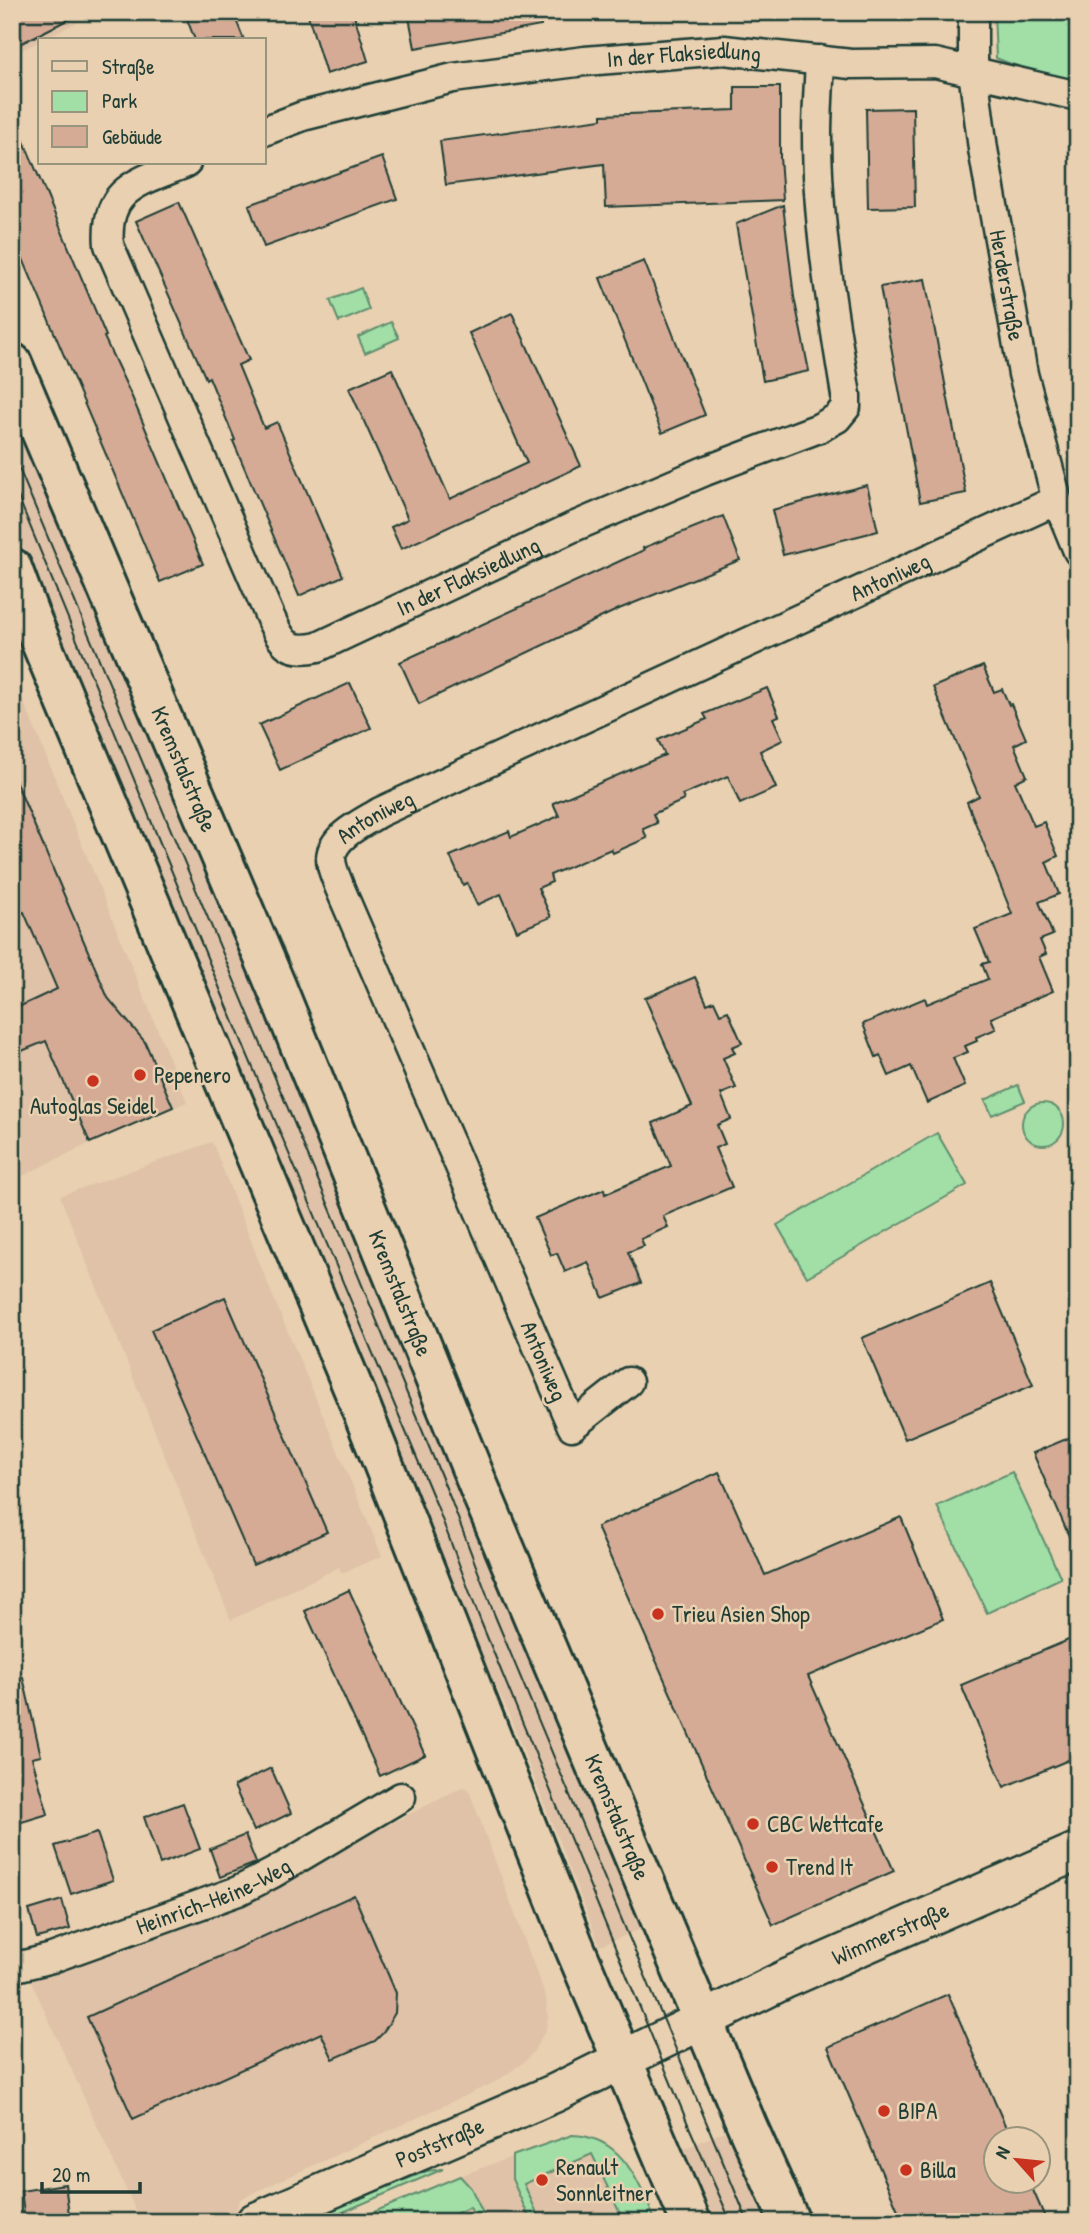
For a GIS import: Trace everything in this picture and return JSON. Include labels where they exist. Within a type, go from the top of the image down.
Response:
[{"type":"main road","name":"Kremstalstraße","points":[[12,363],[271,974],[479,1487],[790,2222]]},
{"type":"main road","points":[[12,568],[21,618],[355,1395],[622,2060],[691,2222]]},
{"type":"street","name":"Herderstraße","points":[[974,12],[973,71],[987,175],[1023,374],[1057,500],[1078,551]]},
{"type":"street","name":"In der Flaksiedlung","points":[[266,130],[312,114],[453,78],[573,62],[724,50],[851,64],[935,63],[1078,96]]},
{"type":"street","name":"In der Flaksiedlung","points":[[184,164],[134,184],[120,196],[110,211],[107,230],[109,246],[279,638],[289,647],[302,650],[318,647],[571,528],[705,471],[819,428],[837,418],[846,407],[846,395],[828,286],[822,223],[817,135],[820,60]]},
{"type":"street","name":"Antoniweg","points":[[628,1382],[572,1426],[339,886],[332,868],[331,855],[349,832],[380,812],[1057,500]]},
{"type":"street","name":"Heinrich-Heine-Weg","points":[[12,1968],[52,1958],[238,1891],[401,1797]]},
{"type":"street","name":"Wimmerstraße","points":[[622,2060],[786,1979],[1078,1851]]},
{"type":"street","name":"Poststraße","points":[[255,2222],[555,2093],[622,2060]]},
{"type":"shaded area","points":[[12,12],[98,12],[46,38],[38,38],[38,42],[12,55]]},
{"type":"shaded area","points":[[12,414],[85,587],[150,731],[648,1926],[600,1946],[506,1707],[469,1630],[45,608],[12,513]]},
{"type":"shaded area","points":[[12,673],[187,1102],[90,1143],[12,1181]]},
{"type":"shaded area","points":[[212,1142],[269,1287],[382,1556],[342,1573],[339,1567],[231,1620],[60,1196]]},
{"type":"shaded area","points":[[463,1787],[468,1788],[546,1998],[546,2029],[533,2052],[524,2062],[497,2081],[240,2199],[236,2210],[211,2222],[141,2222],[31,1981],[247,1903],[333,1853]]},
{"type":"shaded area","points":[[725,2131],[765,2222],[706,2222],[677,2152]]},
{"type":"shaded area","name":"Renault Sonnleitner","points":[[572,2135],[597,2139],[621,2157],[639,2185],[656,2222],[350,2222],[460,2176]]},
{"type":"green space","points":[[994,12],[1078,12],[1078,82],[996,58]]},
{"type":"green space","points":[[361,288],[369,310],[339,322],[330,300]]},
{"type":"green space","points":[[391,322],[399,338],[365,353],[358,337]]},
{"type":"green space","points":[[1018,1085],[1025,1101],[992,1115],[985,1100]]},
{"type":"green space","points":[[1043,1103],[1058,1109],[1064,1124],[1058,1139],[1043,1145],[1028,1139],[1022,1124],[1028,1109]]},
{"type":"green space","points":[[937,1133],[967,1185],[807,1277],[777,1225]]},
{"type":"green space","points":[[1012,1472],[1061,1578],[987,1613],[937,1506]]},
{"type":"green space","points":[[572,2135],[590,2137],[616,2152],[635,2177],[656,2222],[624,2222],[592,2154],[524,2184],[541,2222],[531,2222],[512,2179],[512,2156]]},
{"type":"green space","points":[[443,2169],[315,2222],[322,2213],[427,2171]]},
{"type":"green space","points":[[460,2176],[471,2188],[487,2222],[477,2222],[470,2207],[428,2222],[350,2222]]},
{"type":"building","points":[[12,12],[83,12],[12,48]]},
{"type":"building","points":[[203,12],[233,12],[243,38],[194,38],[187,19]]},
{"type":"building","points":[[307,12],[353,12],[368,61],[326,74]]},
{"type":"building","points":[[408,12],[540,12],[541,26],[415,48]]},
{"type":"building","points":[[735,87],[780,87],[783,200],[606,207],[604,164],[446,185],[440,141],[602,119],[602,115],[735,110]]},
{"type":"building","points":[[913,108],[915,207],[868,208],[866,109]]},
{"type":"building","points":[[12,113],[106,336],[104,337],[203,564],[160,582],[12,233]]},
{"type":"building","points":[[382,157],[397,199],[264,247],[249,205]]},
{"type":"building","points":[[179,202],[249,360],[238,365],[264,428],[277,422],[343,576],[299,596],[233,441],[235,440],[209,377],[206,379],[136,221]]},
{"type":"building","points":[[783,205],[794,297],[809,371],[763,381],[736,224]]},
{"type":"building","points":[[644,261],[705,415],[662,433],[600,278]]},
{"type":"building","points":[[925,279],[966,493],[920,502],[880,287]]},
{"type":"building","points":[[512,313],[581,466],[401,549],[391,527],[408,519],[349,388],[392,369],[450,499],[527,463],[469,333]]},
{"type":"building","points":[[867,485],[878,531],[783,555],[772,510]]},
{"type":"building","points":[[723,516],[740,560],[619,609],[419,704],[400,662],[644,550],[643,548]]},
{"type":"building","points":[[983,666],[994,692],[1002,689],[1009,705],[1011,704],[1026,739],[1014,745],[1027,776],[1015,782],[1034,826],[1044,822],[1058,856],[1046,862],[1059,894],[1039,902],[1053,935],[1040,940],[1046,954],[1039,957],[1053,991],[991,1018],[996,1029],[976,1037],[977,1041],[965,1046],[968,1052],[953,1058],[965,1086],[927,1103],[911,1066],[889,1076],[880,1055],[876,1057],[863,1024],[925,998],[927,1004],[988,979],[982,964],[989,962],[975,929],[1012,914],[967,802],[979,796],[933,687]]},
{"type":"building","points":[[350,683],[371,728],[280,770],[259,725]]},
{"type":"building","points":[[767,688],[779,716],[773,718],[783,740],[760,751],[776,788],[740,804],[728,776],[682,795],[684,800],[653,814],[657,823],[643,829],[647,838],[613,853],[611,849],[550,875],[552,882],[538,888],[551,917],[517,931],[501,894],[477,905],[467,883],[463,885],[450,856],[509,831],[511,837],[559,816],[553,803],[665,755],[658,740],[707,719],[704,714]]},
{"type":"building","points":[[12,773],[108,998],[145,1042],[173,1107],[90,1143],[46,1041],[12,1055],[12,1010],[57,989],[24,912],[12,917]]},
{"type":"building","points":[[695,977],[707,1004],[714,1001],[720,1014],[728,1011],[742,1043],[732,1047],[735,1053],[723,1058],[736,1088],[721,1094],[731,1119],[717,1125],[725,1144],[715,1148],[732,1187],[663,1216],[668,1227],[641,1239],[644,1246],[628,1252],[641,1283],[603,1298],[588,1262],[565,1272],[557,1253],[551,1255],[535,1218],[604,1189],[605,1194],[671,1166],[653,1123],[692,1106],[645,998]]},
{"type":"building","points":[[990,1283],[1033,1385],[905,1439],[862,1338]]},
{"type":"building","points":[[225,1297],[327,1532],[253,1565],[151,1330]]},
{"type":"building","points":[[1078,1434],[1078,1557],[1033,1453]]},
{"type":"building","points":[[719,1472],[765,1575],[901,1517],[943,1619],[808,1676],[894,1871],[773,1925],[597,1527]]},
{"type":"building","points":[[349,1590],[425,1755],[380,1776],[305,1611]]},
{"type":"building","points":[[1078,1636],[1078,1756],[1004,1787],[961,1685]]},
{"type":"building","points":[[23,1677],[41,1756],[32,1758],[48,1814],[12,1825],[12,1679]]},
{"type":"building","points":[[271,1768],[291,1813],[254,1831],[234,1786]]},
{"type":"building","points":[[183,1803],[200,1849],[160,1864],[144,1817]]},
{"type":"building","points":[[97,1833],[113,1880],[71,1894],[55,1846]]},
{"type":"building","points":[[245,1835],[256,1863],[220,1877],[210,1849]]},
{"type":"building","points":[[354,1895],[396,1993],[395,2013],[383,2033],[375,2041],[333,2059],[321,2033],[133,2119],[87,2017]]},
{"type":"building","points":[[62,1900],[70,1929],[37,1938],[29,1910]]},
{"type":"building","points":[[948,1994],[1005,2126],[982,2126],[982,2196],[1036,2196],[1047,2222],[903,2222],[828,2047]]},
{"type":"building","points":[[65,2184],[69,2214],[25,2220],[21,2191]]},
{"type":"tram line","points":[[12,452],[350,1256],[451,1500],[495,1616],[748,2222]]},
{"type":"tram line","points":[[12,482],[227,1006],[437,1506],[481,1622],[690,2129],[731,2222]]},
{"type":"place","name":"Pepenero","points":[[140,1075]]},
{"type":"place","name":"Autoglas Seidel","points":[[93,1081]]},
{"type":"place","name":"Trieu Asien Shop","points":[[658,1614]]},
{"type":"place","name":"CBC Wettcafe","points":[[753,1824]]},
{"type":"place","name":"Trend It","points":[[772,1867]]},
{"type":"place","name":"BIPA","points":[[884,2111]]},
{"type":"place","name":"Billa","points":[[906,2170]]},
{"type":"place","name":"Renault Sonnleitner","points":[[542,2180]]}]
